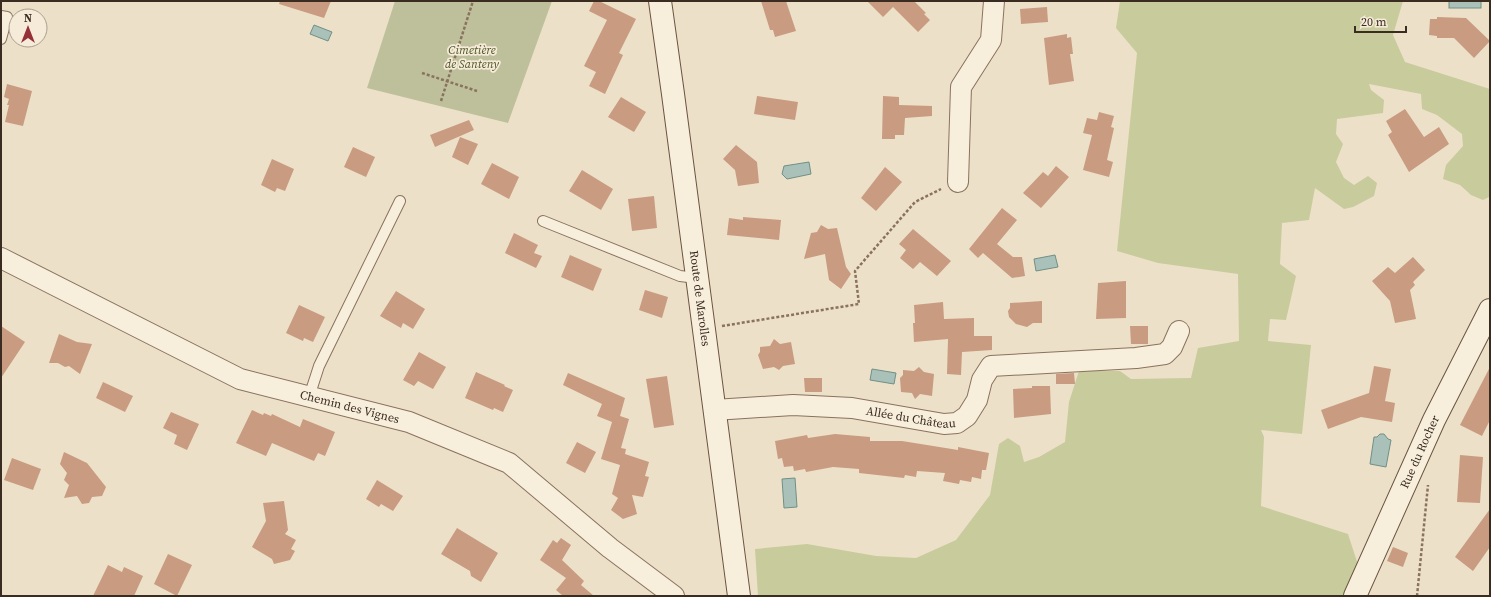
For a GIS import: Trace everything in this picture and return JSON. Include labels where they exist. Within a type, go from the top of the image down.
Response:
[{"type":"street","name":"Route de Marolles","points":[[660,1],[739,596]]},
{"type":"street","points":[[958,182],[960,88],[992,40],[994,1]]},
{"type":"street","name":"Chemin des Vignes","points":[[1,258],[240,379],[409,422],[509,463],[610,548],[674,596]]},
{"type":"street","name":"Rue du Rocher","points":[[1355,596],[1434,420],[1490,310]]},
{"type":"street","name":"Allée du Château","points":[[714,410],[793,405],[852,408],[944,424],[958,423],[967,416],[977,400],[982,380],[991,366],[1136,358],[1165,354],[1172,347],[1179,331]]},
{"type":"lane","points":[[1,16],[7,17],[1,39]]},
{"type":"lane","points":[[309,397],[319,366],[400,201]]},
{"type":"lane","points":[[543,221],[680,276],[697,278]]},
{"type":"path","points":[[441,102],[473,1]]},
{"type":"path","points":[[422,73],[477,91]]},
{"type":"path","points":[[704,329],[859,304],[855,271],[915,202],[958,182]]},
{"type":"path","points":[[1417,596],[1428,481]]},
{"type":"green space","name":"Cimetière de Santeny","points":[[395,1],[552,1],[508,123],[367,88]]},
{"type":"green space","points":[[1120,1],[1403,1],[1393,35],[1405,62],[1490,89],[1489,197],[1483,200],[1471,195],[1460,185],[1443,179],[1446,165],[1463,146],[1462,134],[1437,115],[1422,109],[1421,94],[1369,84],[1371,90],[1384,100],[1383,113],[1337,119],[1336,134],[1343,144],[1336,162],[1344,178],[1354,185],[1368,176],[1377,183],[1374,196],[1353,207],[1344,209],[1315,188],[1309,220],[1282,223],[1280,264],[1296,276],[1286,320],[1270,319],[1268,341],[1311,345],[1302,434],[1261,430],[1264,437],[1261,506],[1348,534],[1360,571],[1349,596],[758,596],[755,549],[807,544],[876,556],[916,558],[956,540],[990,495],[999,444],[1008,438],[1020,446],[1024,462],[1039,457],[1065,442],[1069,402],[1079,371],[1120,371],[1131,379],[1191,378],[1198,348],[1239,341],[1238,274],[1158,263],[1117,251],[1137,53],[1116,28]]},
{"type":"water","points":[[1449,1],[1481,1],[1481,8],[1449,8]]},
{"type":"water","points":[[314,25],[332,32],[328,41],[310,34]]},
{"type":"water","points":[[809,162],[811,174],[787,179],[782,174],[784,166]]},
{"type":"water","points":[[1055,255],[1058,267],[1036,271],[1034,259]]},
{"type":"water","points":[[872,369],[896,373],[894,384],[870,380]]},
{"type":"water","points":[[1380,434],[1384,434],[1391,440],[1386,467],[1370,464],[1374,437],[1377,437]]},
{"type":"water","points":[[795,478],[797,507],[784,508],[782,479]]},
{"type":"building","points":[[280,1],[331,1],[324,18],[279,4]]},
{"type":"building","points":[[594,1],[599,1],[636,19],[619,53],[623,55],[605,94],[589,86],[596,72],[584,66],[607,20],[589,11]]},
{"type":"building","points":[[761,1],[786,1],[796,31],[775,37],[773,30],[770,30]]},
{"type":"building","points":[[867,1],[914,1],[926,13],[924,14],[930,20],[918,32],[893,7],[883,17]]},
{"type":"building","points":[[1047,7],[1048,22],[1021,24],[1020,9]]},
{"type":"building","points":[[1437,17],[1466,18],[1490,41],[1474,58],[1454,38],[1437,38],[1437,36],[1429,35],[1430,19],[1437,19]]},
{"type":"building","points":[[1067,34],[1067,38],[1071,37],[1073,54],[1070,54],[1074,81],[1049,85],[1044,38]]},
{"type":"building","points":[[7,84],[32,91],[23,126],[5,122],[9,105],[7,105],[9,99],[4,97]]},
{"type":"building","points":[[757,96],[798,102],[795,120],[754,114]]},
{"type":"building","points":[[883,96],[899,97],[899,105],[932,106],[932,116],[905,118],[904,135],[895,135],[895,139],[882,139]]},
{"type":"building","points":[[621,97],[646,112],[634,132],[608,117]]},
{"type":"building","points":[[1405,109],[1424,137],[1439,127],[1449,144],[1409,172],[1388,135],[1392,132],[1386,121]]},
{"type":"building","points":[[1099,112],[1114,116],[1111,127],[1114,128],[1107,160],[1113,162],[1109,177],[1083,170],[1092,135],[1083,133],[1087,118],[1097,120]]},
{"type":"building","points":[[469,120],[474,130],[435,147],[430,135]]},
{"type":"building","points":[[460,137],[478,144],[468,165],[452,157]]},
{"type":"building","points":[[736,145],[757,162],[759,183],[738,186],[735,170],[723,159]]},
{"type":"building","points":[[353,147],[375,157],[366,177],[344,167]]},
{"type":"building","points":[[272,159],[294,169],[285,191],[277,188],[275,192],[261,185]]},
{"type":"building","points":[[492,163],[519,177],[509,199],[481,184]]},
{"type":"building","points":[[1056,166],[1069,177],[1041,208],[1023,193],[1043,172],[1048,176]]},
{"type":"building","points":[[885,167],[902,182],[876,211],[861,198]]},
{"type":"building","points":[[582,170],[613,189],[601,210],[569,191]]},
{"type":"building","points":[[654,196],[657,228],[632,231],[628,199]]},
{"type":"building","points":[[1002,208],[1017,220],[997,244],[1013,257],[1022,257],[1025,276],[1012,278],[983,253],[978,258],[969,249]]},
{"type":"building","points":[[743,217],[781,220],[779,240],[727,235],[729,218],[743,220]]},
{"type":"building","points":[[821,225],[828,229],[837,228],[846,267],[851,274],[841,289],[829,280],[825,254],[804,259],[811,233],[817,232]]},
{"type":"building","points":[[913,229],[951,261],[937,276],[920,262],[913,269],[900,258],[906,250],[899,244]]},
{"type":"building","points":[[514,233],[538,245],[534,253],[542,256],[536,268],[505,253]]},
{"type":"building","points":[[570,255],[602,269],[593,291],[561,277]]},
{"type":"building","points":[[1413,257],[1425,270],[1413,282],[1415,285],[1410,290],[1416,319],[1395,323],[1390,301],[1372,281],[1388,267],[1395,273]]},
{"type":"building","points":[[1126,281],[1126,318],[1096,319],[1098,283]]},
{"type":"building","points":[[645,290],[668,297],[662,318],[639,310]]},
{"type":"building","points":[[396,291],[425,309],[413,329],[403,323],[401,328],[380,316]]},
{"type":"building","points":[[1042,301],[1042,323],[1033,323],[1027,327],[1016,324],[1009,317],[1008,311],[1010,308],[1010,303]]},
{"type":"building","points":[[943,302],[944,319],[974,318],[974,336],[992,336],[992,350],[962,352],[961,375],[947,374],[948,339],[914,342],[914,305]]},
{"type":"building","points":[[299,305],[325,317],[313,342],[304,338],[303,341],[286,333]]},
{"type":"building","points":[[1,326],[25,342],[1,378]]},
{"type":"building","points":[[1130,326],[1148,326],[1148,344],[1131,344]]},
{"type":"building","points":[[59,334],[77,342],[92,344],[80,374],[69,366],[65,367],[58,363],[49,363]]},
{"type":"building","points":[[774,339],[780,344],[791,342],[795,364],[783,366],[779,370],[774,367],[763,369],[758,355],[760,352],[760,347],[770,346]]},
{"type":"building","points":[[419,352],[446,367],[433,389],[418,381],[414,386],[403,380]]},
{"type":"building","points":[[1374,366],[1391,369],[1385,401],[1395,403],[1392,422],[1361,417],[1328,429],[1321,410],[1369,393]]},
{"type":"building","points":[[919,367],[924,372],[934,374],[932,396],[920,394],[915,399],[912,393],[901,392],[900,378],[903,375],[903,370],[914,371]]},
{"type":"building","points":[[1490,367],[1490,420],[1482,436],[1460,425]]},
{"type":"building","points":[[476,372],[513,390],[503,412],[494,408],[493,410],[465,398]]},
{"type":"building","points":[[568,373],[625,398],[620,416],[629,419],[621,448],[626,449],[625,454],[649,462],[645,476],[649,477],[643,497],[632,495],[637,514],[623,519],[611,510],[618,498],[612,494],[620,465],[601,459],[612,422],[597,416],[602,404],[563,385]]},
{"type":"building","points":[[1074,373],[1075,384],[1056,384],[1056,374]]},
{"type":"building","points":[[667,376],[674,425],[654,428],[646,379]]},
{"type":"building","points":[[804,378],[822,378],[822,392],[805,392]]},
{"type":"building","points":[[103,382],[133,396],[125,412],[96,398]]},
{"type":"building","points":[[1032,386],[1050,386],[1051,414],[1014,418],[1013,389],[1032,388]]},
{"type":"building","points":[[252,410],[263,415],[264,413],[271,416],[272,414],[300,427],[303,419],[335,432],[325,456],[318,453],[314,461],[272,443],[266,456],[236,443]]},
{"type":"building","points":[[171,412],[199,424],[187,450],[174,444],[177,435],[163,428]]},
{"type":"building","points":[[835,434],[870,437],[870,441],[902,441],[958,450],[958,447],[989,453],[986,470],[982,470],[981,479],[972,477],[971,482],[960,480],[959,484],[943,481],[945,473],[917,471],[916,477],[905,475],[904,478],[859,473],[859,469],[833,467],[806,472],[805,469],[794,471],[793,466],[784,467],[782,458],[778,459],[775,441],[807,435],[808,438]]},
{"type":"building","points":[[577,442],[596,452],[585,473],[566,463]]},
{"type":"building","points":[[64,452],[87,463],[106,487],[102,496],[92,497],[89,503],[82,504],[77,496],[64,498],[69,485],[64,480],[67,473],[60,464]]},
{"type":"building","points":[[1460,455],[1483,457],[1480,503],[1457,502]]},
{"type":"building","points":[[12,458],[41,469],[33,490],[4,480]]},
{"type":"building","points":[[377,480],[403,496],[393,511],[381,504],[379,507],[366,499]]},
{"type":"building","points":[[284,501],[288,530],[285,534],[296,540],[291,549],[295,551],[290,560],[274,564],[272,559],[252,547],[266,521],[263,503]]},
{"type":"building","points":[[1490,509],[1490,547],[1473,571],[1455,557]]},
{"type":"building","points":[[457,528],[498,553],[481,582],[471,576],[470,571],[441,554]]},
{"type":"building","points":[[561,538],[571,545],[562,560],[584,581],[581,585],[594,596],[563,596],[556,590],[566,578],[540,560],[553,540],[557,543]]},
{"type":"building","points":[[1393,547],[1408,553],[1403,567],[1387,561]]},
{"type":"building","points":[[168,554],[192,565],[177,596],[154,584]]},
{"type":"building","points":[[108,565],[122,572],[124,567],[143,576],[134,596],[93,596]]}]
